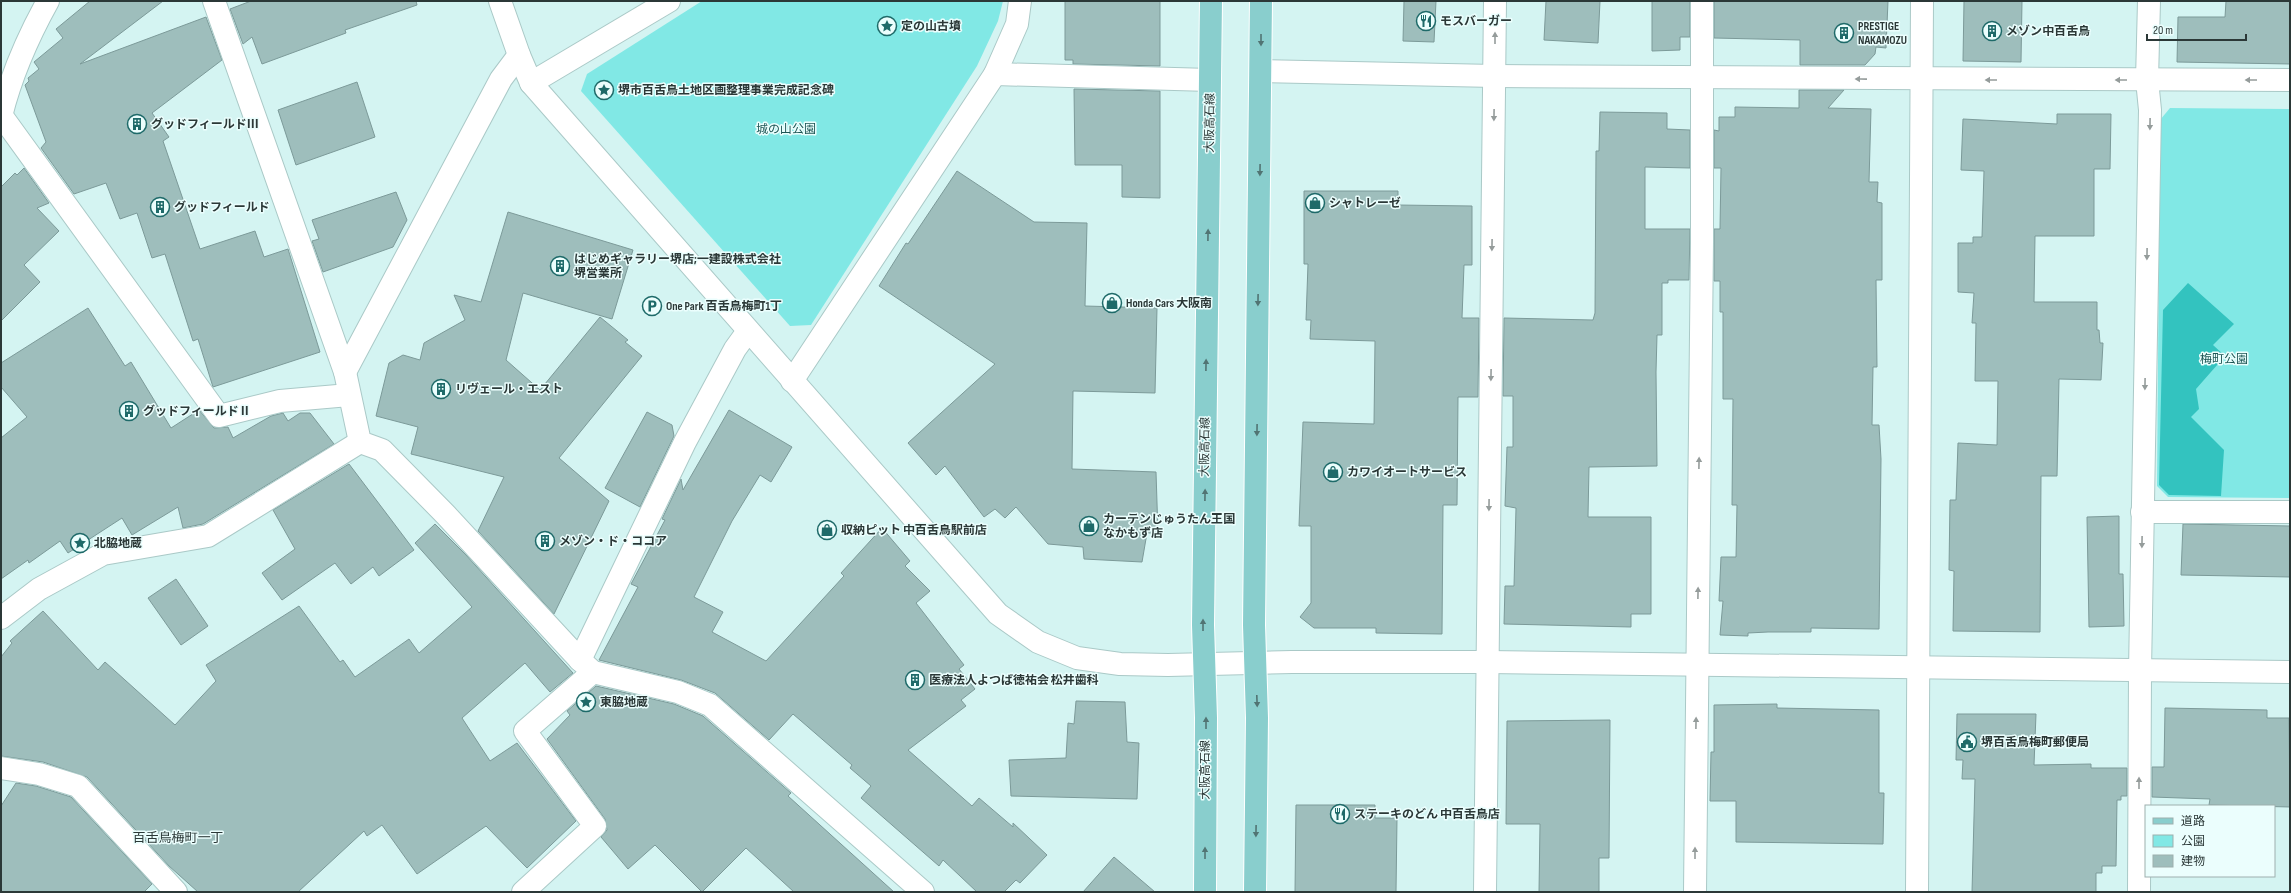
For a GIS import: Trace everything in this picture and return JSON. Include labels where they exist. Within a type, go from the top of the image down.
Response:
[{"type":"main road","name":"大阪高石線","points":[[1205,892],[1204,664],[1211,1]]},
{"type":"main road","points":[[1255,892],[1257,718],[1255,662],[1261,1]]},
{"type":"street","points":[[48,1],[35,24],[5,96],[1,115],[219,416],[280,401],[349,395]]},
{"type":"street","points":[[214,1],[345,372],[360,442]]},
{"type":"street","points":[[500,1],[519,55],[532,83],[748,331],[998,614],[1038,642],[1077,658],[1120,664],[1204,664],[1255,662],[1487,662],[1696,666],[2290,672]]},
{"type":"street","points":[[532,83],[669,1]]},
{"type":"street","points":[[792,381],[807,362],[995,74],[1017,24],[1020,1]]},
{"type":"street","points":[[1485,892],[1495,1]]},
{"type":"street","points":[[1694,892],[1702,264],[1702,1]]},
{"type":"street","points":[[1917,892],[1922,1]]},
{"type":"street","points":[[2139,892],[2142,512],[2150,110],[2147,80],[2149,1]]},
{"type":"street","points":[[345,372],[501,80],[519,55]]},
{"type":"street","points":[[1261,71],[1495,76],[2290,80]]},
{"type":"street","points":[[995,74],[1210,80]]},
{"type":"street","points":[[523,892],[596,826],[525,731],[586,666],[685,442],[735,349],[748,331]]},
{"type":"street","points":[[360,442],[382,450],[446,515],[586,666],[678,692],[710,705],[923,892]]},
{"type":"street","points":[[1,618],[39,589],[103,554],[208,536],[360,442]]},
{"type":"street","points":[[2142,512],[2290,512]]},
{"type":"street","points":[[1,768],[39,774],[78,786],[176,892]]},
{"type":"green space","name":"城の山公園","points":[[702,1],[1003,1],[998,21],[977,66],[811,325],[790,326],[581,91],[587,74]]},
{"type":"green space","name":"梅町公園","points":[[2170,108],[2290,109],[2290,498],[2168,497],[2157,486],[2160,120]]},
{"type":"shaded area","points":[[2188,283],[2234,324],[2213,345],[2225,356],[2196,389],[2199,409],[2191,417],[2224,450],[2221,496],[2169,495],[2159,485],[2163,310]]},
{"type":"building","points":[[90,1],[163,1],[80,64],[206,17],[222,60],[152,113],[169,137],[163,141],[200,249],[255,231],[264,257],[288,249],[320,352],[213,387],[198,339],[193,341],[165,254],[152,258],[137,213],[120,219],[106,183],[74,194],[41,148],[46,142],[25,85],[29,81],[28,78],[39,69],[34,62],[63,38],[56,29]]},
{"type":"building","points":[[251,1],[416,1],[417,5],[345,30],[346,33],[262,64],[252,37],[243,44],[230,9]]},
{"type":"building","points":[[1065,1],[1160,1],[1160,66],[1073,64],[1073,60],[1065,60]]},
{"type":"building","name":"モスバーガー","points":[[1404,1],[1436,1],[1434,42],[1403,41]]},
{"type":"building","points":[[1546,1],[1600,1],[1598,43],[1544,40]]},
{"type":"building","points":[[1652,1],[1690,1],[1690,37],[1680,37],[1680,50],[1652,51]]},
{"type":"building","points":[[1714,1],[1888,1],[1886,48],[1876,47],[1875,54],[1865,65],[1800,65],[1800,40],[1714,38]]},
{"type":"building","name":"メゾン中百舌鳥","points":[[1964,1],[2022,1],[2021,62],[1963,61]]},
{"type":"building","points":[[2226,1],[2290,1],[2290,64],[2177,62],[2178,17],[2225,17]]},
{"type":"building","points":[[357,82],[375,137],[296,165],[278,110]]},
{"type":"building","points":[[1074,89],[1160,91],[1160,198],[1122,197],[1122,165],[1075,165]]},
{"type":"building","points":[[1799,90],[1844,90],[1828,108],[1871,109],[1869,182],[1878,182],[1877,202],[1882,203],[1882,280],[1876,280],[1877,367],[1873,367],[1872,425],[1879,425],[1881,459],[1879,629],[1811,628],[1811,632],[1748,633],[1748,636],[1720,635],[1723,601],[1719,601],[1721,557],[1736,557],[1737,505],[1732,505],[1733,399],[1723,399],[1723,312],[1720,312],[1720,281],[1714,281],[1714,229],[1720,229],[1721,168],[1714,168],[1714,130],[1719,131],[1719,117],[1735,117],[1735,107],[1799,108]]},
{"type":"building","points":[[1600,112],[1667,113],[1667,129],[1690,130],[1690,168],[1645,167],[1645,229],[1690,229],[1689,280],[1668,280],[1668,283],[1662,283],[1662,335],[1657,335],[1657,466],[1589,467],[1588,517],[1651,517],[1651,614],[1631,614],[1631,627],[1504,624],[1505,586],[1514,586],[1516,508],[1505,506],[1507,447],[1513,447],[1513,396],[1503,396],[1504,318],[1593,320],[1595,313],[1596,151],[1599,151]]},
{"type":"building","points":[[2057,114],[2111,114],[2110,169],[2094,169],[2094,236],[2035,236],[2034,302],[2097,302],[2097,330],[2099,330],[2100,343],[2103,343],[2101,380],[2059,379],[2057,476],[2041,476],[2040,632],[1953,631],[1954,571],[1949,570],[1950,500],[1956,500],[1958,443],[1997,445],[1998,381],[1975,381],[1976,323],[1972,323],[1974,293],[1958,292],[1958,243],[1973,243],[1973,237],[1982,237],[1984,171],[1961,170],[1963,119],[2057,124]]},
{"type":"building","points":[[24,168],[49,203],[37,208],[59,231],[24,265],[40,282],[1,321],[1,187],[15,173],[17,175]]},
{"type":"building","points":[[957,171],[1034,222],[1087,223],[1085,306],[1157,308],[1155,393],[1073,391],[1072,469],[1156,472],[1158,533],[1147,533],[1142,562],[1084,559],[1083,547],[1048,544],[1016,507],[1005,518],[995,509],[984,517],[945,466],[936,475],[908,443],[995,364],[879,286],[906,243],[908,244]]},
{"type":"building","points":[[1304,191],[1398,191],[1398,205],[1472,206],[1472,265],[1464,265],[1462,318],[1479,318],[1478,397],[1458,397],[1457,505],[1443,505],[1442,634],[1376,633],[1376,628],[1314,628],[1300,617],[1311,603],[1311,526],[1299,526],[1303,422],[1374,424],[1375,341],[1310,339],[1311,320],[1306,320],[1308,264],[1304,264]]},
{"type":"building","points":[[396,192],[407,220],[393,247],[323,272],[312,241],[319,239],[312,220]]},
{"type":"building","points":[[508,212],[633,250],[612,319],[523,293],[506,360],[540,390],[600,317],[628,340],[625,342],[642,356],[559,458],[609,501],[554,614],[478,531],[504,477],[411,454],[418,427],[376,416],[389,363],[403,355],[420,360],[424,343],[465,320],[454,295],[481,302]]},
{"type":"building","points":[[88,308],[125,366],[131,362],[171,428],[199,410],[214,428],[228,427],[233,438],[271,416],[283,413],[288,421],[300,413],[310,413],[334,444],[203,524],[183,528],[178,507],[132,535],[122,518],[68,553],[60,541],[29,563],[28,560],[1,579],[1,438],[27,417],[1,387],[1,363]]},
{"type":"building","points":[[729,410],[792,447],[771,482],[760,475],[732,521],[694,597],[723,612],[712,632],[766,661],[844,576],[841,573],[882,528],[910,561],[905,566],[930,591],[916,603],[964,665],[959,669],[975,689],[961,700],[966,706],[908,750],[972,806],[979,798],[1013,827],[1013,823],[1047,855],[1020,883],[1016,880],[1004,892],[977,892],[943,860],[939,866],[861,798],[871,786],[850,768],[852,765],[793,714],[769,740],[715,693],[681,680],[599,660],[638,587],[631,584],[665,520],[662,519],[681,479],[683,490]]},
{"type":"building","points":[[647,412],[672,425],[674,436],[640,507],[605,488]]},
{"type":"building","points":[[349,464],[414,550],[379,576],[373,567],[351,584],[335,563],[282,600],[262,573],[295,549],[273,510]]},
{"type":"building","points":[[2119,516],[2119,574],[2123,574],[2124,626],[2089,627],[2087,517]]},
{"type":"building","points":[[435,524],[466,555],[573,673],[550,692],[525,663],[462,718],[490,761],[517,743],[576,821],[527,868],[486,826],[417,874],[382,825],[367,836],[364,831],[298,892],[198,892],[169,866],[87,777],[43,762],[1,756],[1,657],[12,643],[10,641],[43,611],[98,670],[105,662],[175,725],[216,681],[206,665],[299,606],[340,662],[343,660],[355,677],[409,639],[419,653],[472,607],[415,543]]},
{"type":"building","points":[[2183,524],[2290,526],[2290,577],[2181,575]]},
{"type":"building","points":[[176,579],[208,626],[181,645],[148,598]]},
{"type":"building","points":[[596,686],[674,704],[703,716],[791,793],[788,796],[894,892],[794,892],[746,848],[702,892],[655,845],[628,869],[601,837],[607,830],[605,819],[547,739],[570,715],[567,711]]},
{"type":"building","points":[[1076,701],[1125,702],[1127,742],[1139,743],[1137,799],[1011,796],[1009,760],[1066,758],[1068,723],[1074,724]]},
{"type":"building","points":[[1777,704],[1777,708],[1879,710],[1879,793],[1884,793],[1883,844],[1736,842],[1736,801],[1710,801],[1711,752],[1714,752],[1714,705]]},
{"type":"building","points":[[2165,708],[2267,710],[2267,718],[2289,718],[2290,807],[2275,807],[2275,805],[2209,805],[2210,799],[2152,797],[2152,767],[2164,767]]},
{"type":"building","points":[[1957,714],[2036,714],[2034,765],[2091,764],[2091,768],[2127,768],[2127,796],[2121,796],[2121,800],[2117,800],[2116,866],[2102,866],[2102,873],[2096,873],[2096,892],[1972,892],[1975,779],[1962,779],[1963,760],[1956,760]]},
{"type":"building","points":[[1610,720],[1609,858],[1599,858],[1599,892],[1539,892],[1540,824],[1506,824],[1507,721]]},
{"type":"building","points":[[16,783],[36,786],[71,797],[152,884],[144,892],[1,892],[1,806]]},
{"type":"building","points":[[1296,805],[1375,805],[1375,818],[1397,818],[1396,892],[1295,892]]},
{"type":"building","points":[[1114,857],[1155,892],[1083,892]]},
{"type":"place","name":"モスバーガー","points":[[1426,21]]},
{"type":"place","name":"定の山古墳","points":[[887,26]]},
{"type":"place","name":"メゾン中百舌鳥","points":[[1992,31]]},
{"type":"place","name":"PRESTIGE NAKAMOZU","points":[[1844,33]]},
{"type":"place","name":"堺市百舌鳥土地区画整理事業完成記念碑","points":[[604,90]]},
{"type":"place","name":"グッドフィールドⅢ","points":[[137,124]]},
{"type":"place","name":"シャトレーゼ","points":[[1315,203]]},
{"type":"place","name":"グッドフィールド","points":[[160,207]]},
{"type":"place","name":"はじめギャラリー堺店;一建設株式会社 堺営業所","points":[[560,266]]},
{"type":"place","name":"Honda Cars 大阪南","points":[[1112,303]]},
{"type":"place","name":"One Park 百舌鳥梅町1丁","points":[[652,306]]},
{"type":"place","name":"リヴェール・エスト","points":[[441,389]]},
{"type":"place","name":"グッドフィールドⅡ","points":[[129,411]]},
{"type":"place","name":"カワイオートサービス","points":[[1333,472]]},
{"type":"place","name":"カーテンじゅうたん王国 なかもず店","points":[[1089,526]]},
{"type":"place","name":"収納ピット 中百舌鳥駅前店","points":[[827,530]]},
{"type":"place","name":"メゾン・ド・ココア","points":[[545,541]]},
{"type":"place","name":"北脇地蔵","points":[[80,543]]},
{"type":"place","name":"医療法人よつば徳祐会 松井歯科","points":[[915,680]]},
{"type":"place","name":"東脇地蔵","points":[[586,702]]},
{"type":"place","name":"堺百舌鳥梅町郵便局","points":[[1967,742]]},
{"type":"place","name":"ステーキのどん 中百舌鳥店","points":[[1340,814]]},
{"type":"district","name":"百舌鳥梅町一丁","points":[[178,838]]}]
